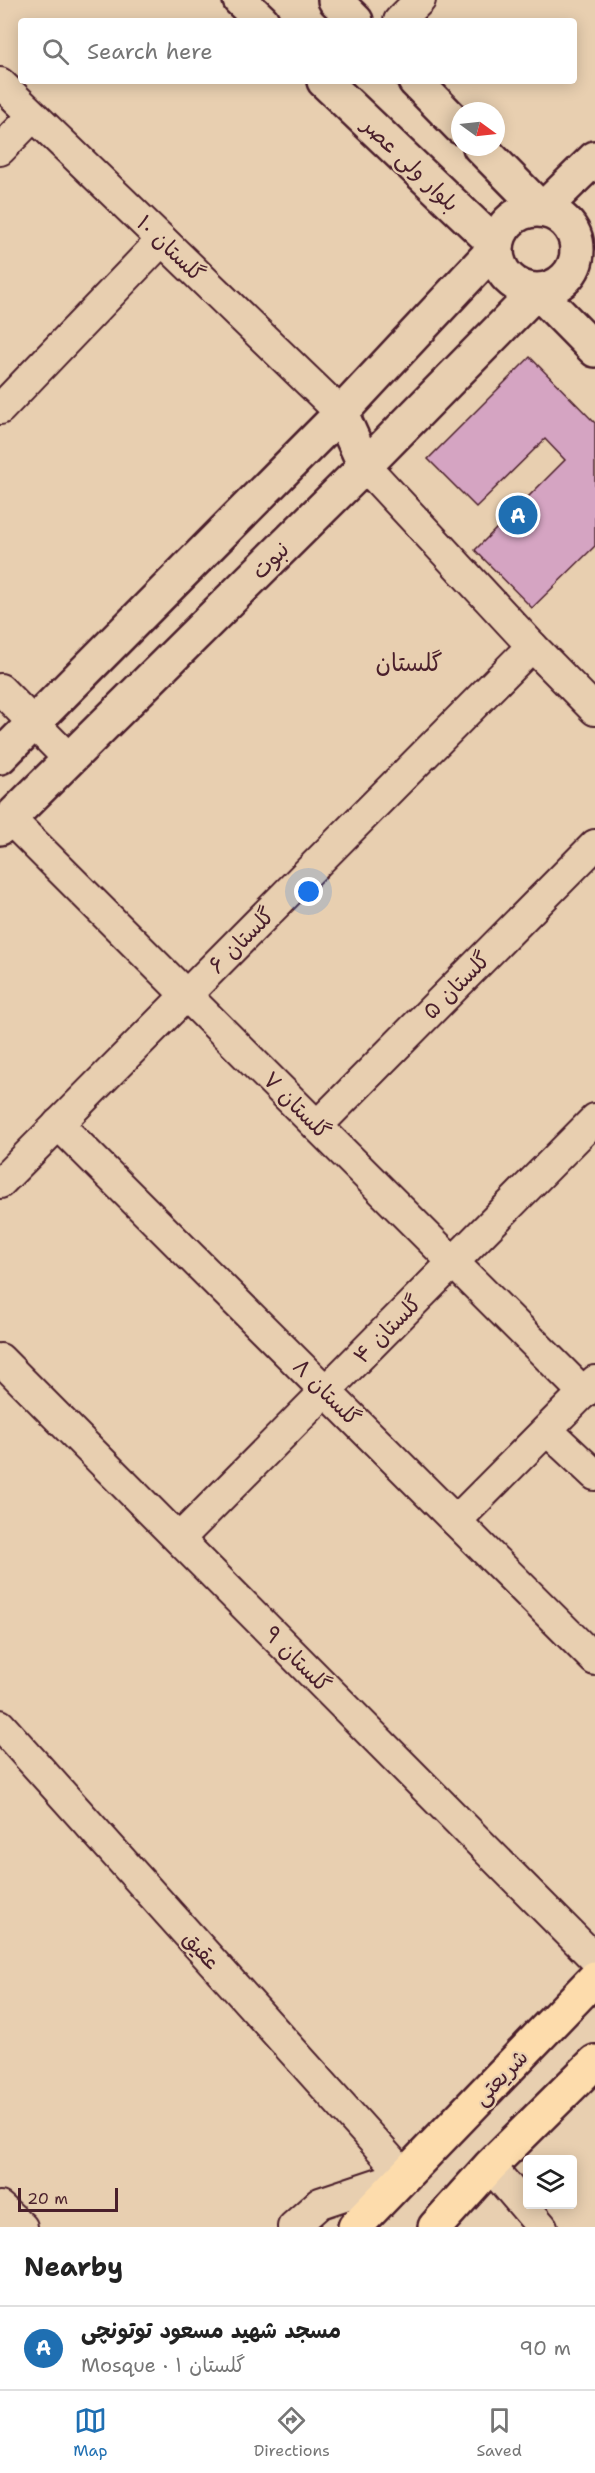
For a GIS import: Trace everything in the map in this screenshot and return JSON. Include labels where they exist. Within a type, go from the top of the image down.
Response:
[{"type":"main road","name":"شریعتی","points":[[355,2227],[595,1978]]},
{"type":"main road","points":[[435,2227],[490,2166],[595,2062]]},
{"type":"street","points":[[240,0],[259,18]]},
{"type":"street","points":[[335,0],[353,18]]},
{"type":"street","points":[[402,18],[420,0]]},
{"type":"street","name":"گلستان ۱۰","points":[[0,84],[341,413]]},
{"type":"street","name":"بلوار ولی عصر","points":[[327,84],[497,246]]},
{"type":"street","points":[[418,84],[451,118]]},
{"type":"street","points":[[0,150],[33,116]]},
{"type":"street","points":[[489,156],[542,210],[563,219],[589,249],[561,283],[537,291],[523,289],[503,272],[498,260],[497,246]]},
{"type":"street","points":[[0,757],[341,413],[497,246],[507,223],[517,215],[542,210],[595,158]]},
{"type":"street","points":[[0,409],[162,240]]},
{"type":"street","points":[[537,291],[595,350]]},
{"type":"street","name":"نبوت","points":[[4,823],[365,466],[537,291]]},
{"type":"street","points":[[341,413],[365,466],[532,646],[595,710]]},
{"type":"street","name":"گلستان ۶","points":[[0,1183],[532,646]]},
{"type":"street","points":[[0,689],[69,759]]},
{"type":"street","name":"گلستان ۷","points":[[4,823],[186,995],[453,1262],[590,1387]]},
{"type":"street","name":"گلستان ۵","points":[[317,1126],[595,845]]},
{"type":"street","name":"گلستان ۴","points":[[179,1539],[595,1119]]},
{"type":"street","name":"گلستان ۸","points":[[58,1124],[595,1658]]},
{"type":"street","name":"گلستان ۹","points":[[0,1359],[595,1959]]},
{"type":"street","points":[[456,1521],[590,1387]]},
{"type":"street","points":[[548,1430],[595,1475]]},
{"type":"street","name":"عقیق","points":[[0,1725],[404,2175]]},
{"type":"street","points":[[490,2166],[542,2227]]},
{"type":"street","points":[[293,2227],[320,2203],[404,2175]]},
{"type":"street","points":[[0,2207],[22,2227]]},
{"type":"building","points":[[530,357],[595,423],[595,546],[532,608],[475,550],[565,460],[545,439],[476,507],[428,459]]},
{"type":"place","name":"مسجد شهید مسعود توتونچی","points":[[518,515]]},
{"type":"district","name":"گلستان","points":[[409,663]]}]
